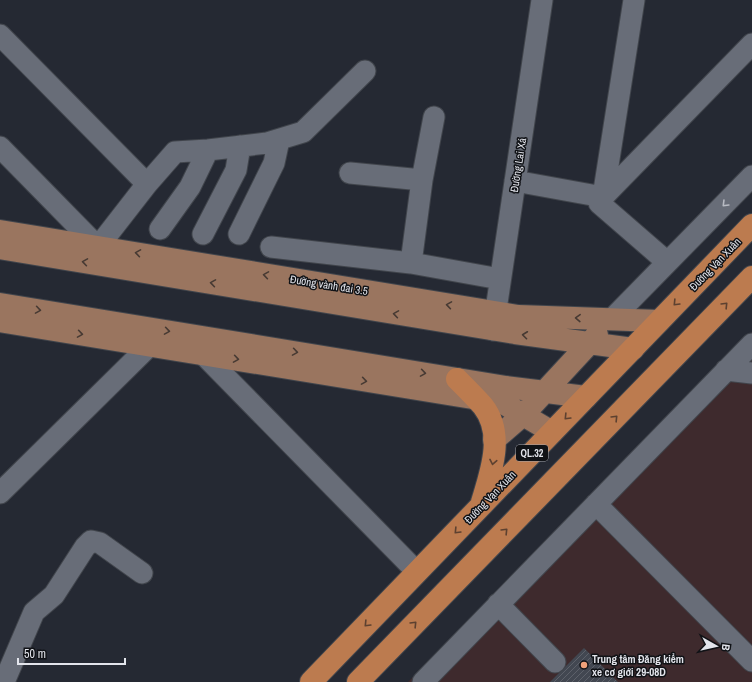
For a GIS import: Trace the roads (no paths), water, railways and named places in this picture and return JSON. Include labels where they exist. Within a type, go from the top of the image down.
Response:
[{"type":"highway","name":"Đường Vạn Xuân","points":[[311,682],[752,225]]},
{"type":"highway","points":[[358,682],[752,277]]},
{"type":"highway","points":[[457,379],[484,407],[491,423],[494,440],[494,456],[490,478],[481,505]]},
{"type":"main road","name":"Đường vành đai 3.5","points":[[0,231],[98,247],[494,321],[589,343],[633,349]]},
{"type":"main road","name":"Đường vành đai 3.5","points":[[0,248],[494,321],[518,316],[659,321]]},
{"type":"main road","points":[[0,304],[457,379],[586,397]]},
{"type":"main road","points":[[0,320],[503,404],[552,432]]},
{"type":"main road","points":[[494,440],[523,415],[612,320]]},
{"type":"street","name":"Đường Lai Xá","points":[[494,321],[542,0]]},
{"type":"street","points":[[603,197],[634,0]]},
{"type":"street","points":[[0,35],[147,184]]},
{"type":"street","points":[[667,262],[599,203],[603,197],[752,44]]},
{"type":"street","points":[[0,147],[98,247],[147,184],[176,152],[267,143],[303,132],[365,70]]},
{"type":"street","points":[[411,263],[422,180],[434,116]]},
{"type":"street","points":[[239,234],[274,163],[279,140]]},
{"type":"street","points":[[203,234],[236,170],[240,146]]},
{"type":"street","points":[[160,229],[190,187],[208,150]]},
{"type":"street","points":[[350,173],[422,180]]},
{"type":"street","points":[[612,320],[752,176]]},
{"type":"street","points":[[515,181],[603,197]]},
{"type":"street","points":[[271,247],[411,263],[500,279]]},
{"type":"street","points":[[423,682],[752,344]]},
{"type":"street","points":[[0,493],[150,345]]},
{"type":"street","points":[[203,354],[417,572]]},
{"type":"street","points":[[726,370],[752,372]]},
{"type":"street","points":[[596,504],[752,661]]},
{"type":"street","points":[[4,682],[34,612],[54,595],[85,547],[92,542],[100,543],[142,573]]},
{"type":"street","points":[[498,604],[555,662]]},
{"type":"place","name":"Trung tâm Đăng kiểm xe cơ giới 29-08D","points":[[584,665]]}]
